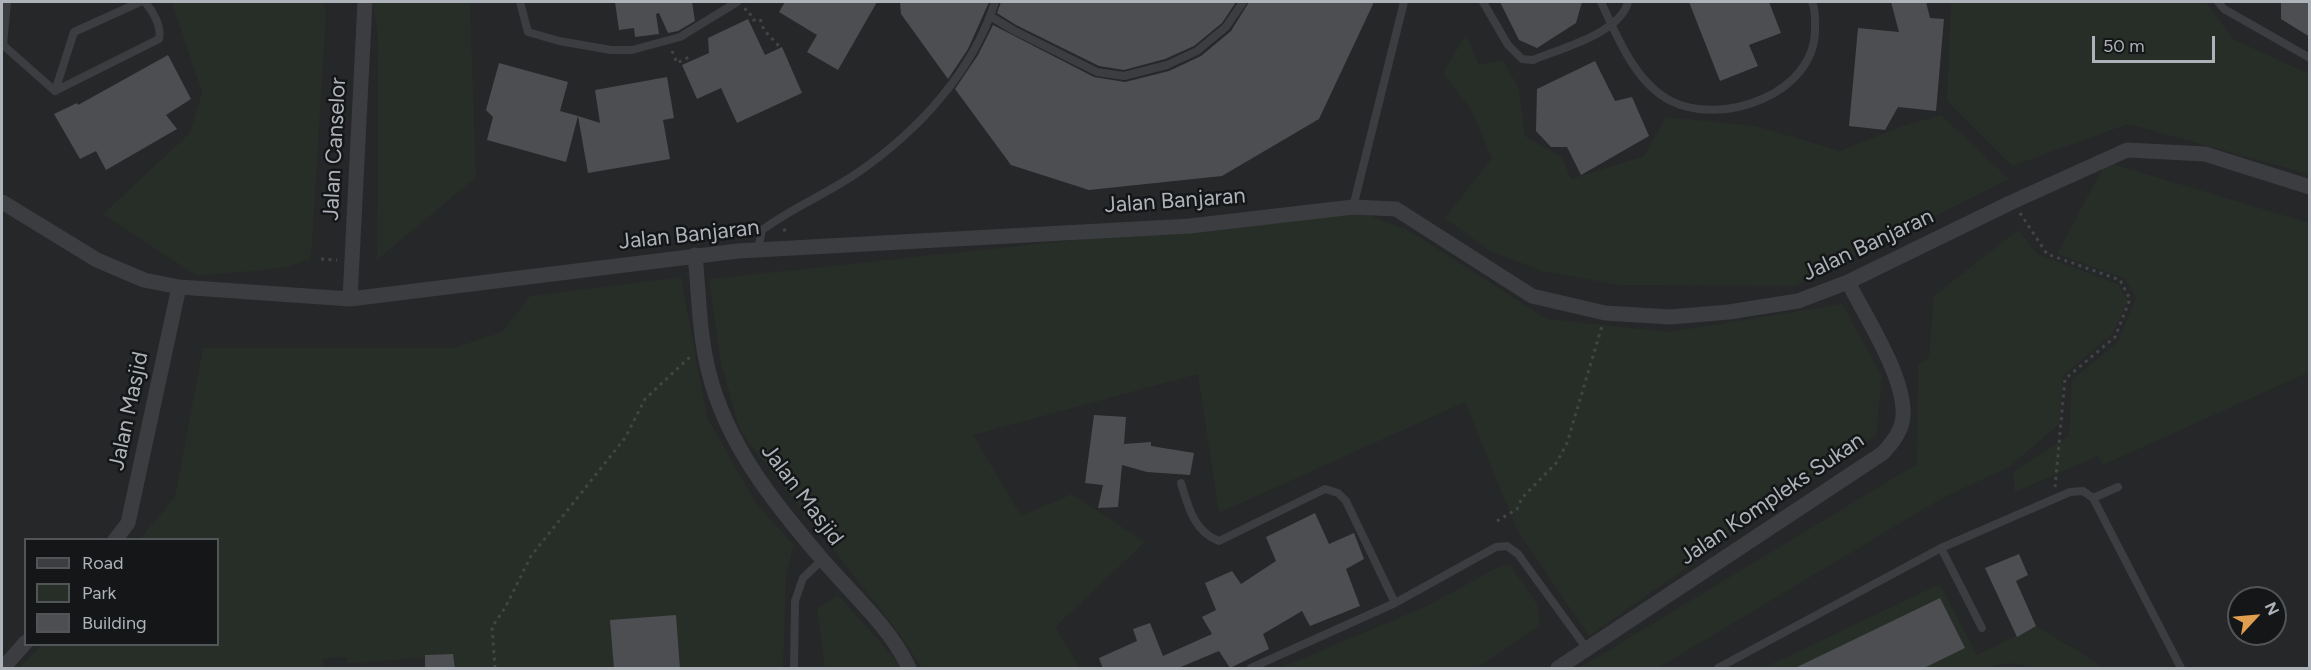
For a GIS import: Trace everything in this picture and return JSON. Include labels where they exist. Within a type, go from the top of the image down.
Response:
[{"type":"street","name":"Jalan Canselor","points":[[350,299],[365,2]]},
{"type":"street","name":"Jalan Banjaran","points":[[2,202],[98,260],[144,280],[179,287],[350,299],[758,249],[1190,226],[1353,207],[1396,209],[1533,296],[1605,313],[1670,317],[1730,312],[1798,301],[1848,282],[2012,202],[2127,150],[2205,154],[2310,187]]},
{"type":"street","name":"Jalan Masjid","points":[[695,255],[704,348],[720,408],[740,449],[774,502],[872,615],[904,657],[909,669]]},
{"type":"street","name":"Jalan Kompleks Sukan","points":[[1558,669],[1883,453],[1896,437],[1904,419],[1901,388],[1848,282]]},
{"type":"street","name":"Jalan Masjid","points":[[117,538],[128,523],[179,287]]},
{"type":"street","points":[[3,669],[24,644]]},
{"type":"lane","points":[[7,2],[2,47],[55,91]]},
{"type":"lane","points":[[55,91],[74,32],[140,2]]},
{"type":"lane","points":[[55,91],[159,39],[161,33],[153,11],[145,2]]},
{"type":"lane","points":[[520,2],[528,32],[535,36],[611,50],[633,50],[668,41],[734,4]]},
{"type":"lane","points":[[758,249],[762,230],[860,171],[901,138],[929,110],[958,75],[980,41],[995,2]]},
{"type":"lane","points":[[990,16],[1097,72],[1124,76],[1167,65],[1197,51],[1226,27],[1243,2]]},
{"type":"lane","points":[[1353,207],[1404,2]]},
{"type":"lane","points":[[1483,2],[1508,45],[1522,59],[1533,60],[1613,26],[1626,11],[1628,2]]},
{"type":"lane","points":[[1601,2],[1637,70],[1651,87],[1672,102],[1703,110],[1739,108],[1772,94],[1800,73],[1811,57],[1815,33],[1812,2]]},
{"type":"lane","points":[[2218,2],[2224,9],[2310,58]]},
{"type":"lane","points":[[1181,483],[1189,512],[1206,536],[1219,541],[1325,489],[1338,493],[1346,501],[1395,603]]},
{"type":"lane","points":[[2093,498],[2118,487]]},
{"type":"lane","points":[[1718,669],[1941,548],[2070,492],[2083,491],[2093,498],[2181,669]]},
{"type":"lane","points":[[1251,669],[1395,603],[1496,547],[1507,546],[1518,554],[1587,649]]},
{"type":"lane","points":[[1941,548],[1982,628]]},
{"type":"lane","points":[[794,669],[795,602],[803,578],[822,560]]},
{"type":"path","points":[[734,4],[748,10],[753,20],[760,19],[764,30],[779,46]]},
{"type":"path","points":[[668,41],[677,63],[692,56]]},
{"type":"path","points":[[2012,202],[2047,254],[2120,280],[2130,299],[2115,337],[2065,379],[2054,500]]},
{"type":"path","points":[[1497,521],[1517,509],[1522,498],[1557,462],[1567,443],[1599,343],[1605,313]]},
{"type":"path","points":[[495,669],[492,627],[505,608],[531,556],[625,438],[645,399],[680,364],[704,348]]},
{"type":"shaded area","points":[[2,2],[2309,2],[2309,668],[2,668]]},
{"type":"green space","points":[[172,2],[324,2],[326,14],[311,259],[283,268],[197,276],[103,214],[190,133],[202,92]]},
{"type":"green space","points":[[373,2],[470,2],[476,177],[377,260],[378,37]]},
{"type":"green space","points":[[1951,2],[2206,2],[2233,39],[2309,74],[2309,174],[2128,124],[2012,166],[1947,101]]},
{"type":"green space","points":[[1466,34],[1479,65],[1503,60],[1519,89],[1525,136],[1562,157],[1571,179],[1644,156],[1666,117],[1756,126],[1840,151],[1903,126],[1941,115],[2009,179],[1795,286],[1619,285],[1542,271],[1490,251],[1445,218],[1492,158],[1471,109],[1443,73]]},
{"type":"green space","points":[[2106,162],[2309,223],[2309,372],[2103,465],[2098,456],[2015,492],[2013,472],[2069,436],[2072,380],[2118,342],[2136,298],[2124,278],[2057,254]]},
{"type":"green space","points":[[1356,210],[1408,230],[1547,319],[1669,332],[1842,304],[1882,376],[1876,435],[1589,636],[1517,530],[1465,402],[1219,513],[1198,374],[973,435],[1021,516],[1072,494],[1145,542],[1055,627],[1080,668],[922,668],[895,628],[740,431],[721,363],[709,279]]},
{"type":"green space","points":[[2018,230],[2037,254],[2118,284],[2128,301],[2113,333],[2063,376],[2059,424],[2009,467],[1944,497],[1658,668],[1579,668],[1917,464],[1918,365],[1929,357],[1934,296]]},
{"type":"green space","points":[[681,277],[707,417],[757,505],[794,545],[786,575],[783,668],[455,668],[453,654],[347,663],[346,657],[323,659],[324,668],[19,668],[41,646],[219,646],[219,538],[141,538],[175,497],[203,348],[454,348],[502,332],[530,296]]},
{"type":"green space","points":[[1510,565],[1537,604],[1540,625],[1477,668],[1280,668],[1427,606],[1500,566]]},
{"type":"green space","points":[[1940,584],[1977,655],[2036,626],[2102,668],[2030,668],[2019,664],[2008,664],[1987,668],[1763,668]]},
{"type":"green space","points":[[838,595],[895,659],[900,668],[825,668],[817,609]]},
{"type":"building","points":[[615,2],[692,2],[695,21],[678,31],[668,33],[659,13],[656,14],[659,34],[635,37],[634,28],[619,30]]},
{"type":"building","points":[[785,2],[877,2],[838,70],[807,52],[817,35],[779,12]]},
{"type":"building","points":[[900,2],[989,2],[968,49],[948,79],[901,14]]},
{"type":"building","points":[[1001,2],[1236,2],[1222,23],[1194,46],[1165,59],[1124,70],[1099,66],[1016,25],[997,13]]},
{"type":"building","points":[[1249,2],[1374,2],[1319,119],[1222,176],[1089,190],[1011,165],[955,89],[978,55],[993,25],[1094,77],[1125,82],[1169,71],[1201,56],[1231,31]]},
{"type":"building","points":[[1500,2],[1582,2],[1576,23],[1537,48],[1519,40]]},
{"type":"building","points":[[1689,2],[1769,2],[1781,33],[1749,45],[1758,66],[1720,81]]},
{"type":"building","points":[[1891,2],[1926,2],[1930,18],[1944,19],[1936,111],[1898,107],[1885,130],[1849,126],[1858,28],[1899,32]]},
{"type":"building","points":[[2281,2],[2310,2],[2310,37],[2281,19]]},
{"type":"building","points":[[748,19],[765,55],[782,47],[802,93],[737,123],[721,88],[697,99],[682,65],[709,53],[708,38]]},
{"type":"building","points":[[168,55],[191,99],[166,115],[177,129],[106,170],[96,151],[80,159],[54,114],[77,103],[78,105]]},
{"type":"building","points":[[1595,61],[1615,101],[1632,97],[1649,136],[1581,175],[1567,147],[1551,147],[1536,131],[1537,89]]},
{"type":"building","points":[[499,63],[568,82],[560,111],[578,116],[566,162],[487,140],[493,117],[486,110]]},
{"type":"building","points":[[667,77],[674,118],[663,120],[670,159],[588,173],[578,116],[600,123],[595,90]]},
{"type":"building","points":[[1094,415],[1126,417],[1124,444],[1151,442],[1151,446],[1194,453],[1190,475],[1147,472],[1122,465],[1118,507],[1098,508],[1103,485],[1085,483]]},
{"type":"building","points":[[1315,513],[1329,544],[1354,533],[1364,559],[1346,569],[1360,606],[1310,626],[1302,611],[1263,634],[1269,649],[1230,668],[1219,651],[1176,669],[1103,669],[1099,658],[1137,641],[1133,629],[1150,623],[1163,656],[1212,634],[1202,617],[1216,610],[1205,583],[1232,571],[1241,584],[1276,561],[1266,537]]},
{"type":"building","points":[[2019,554],[2028,575],[2016,581],[2036,626],[2017,637],[1985,568]]},
{"type":"building","points":[[1940,598],[1965,648],[1922,669],[1793,669]]},
{"type":"building","points":[[676,615],[680,669],[614,669],[610,620]]},
{"type":"building","points":[[453,654],[455,669],[425,669],[425,655]]}]
